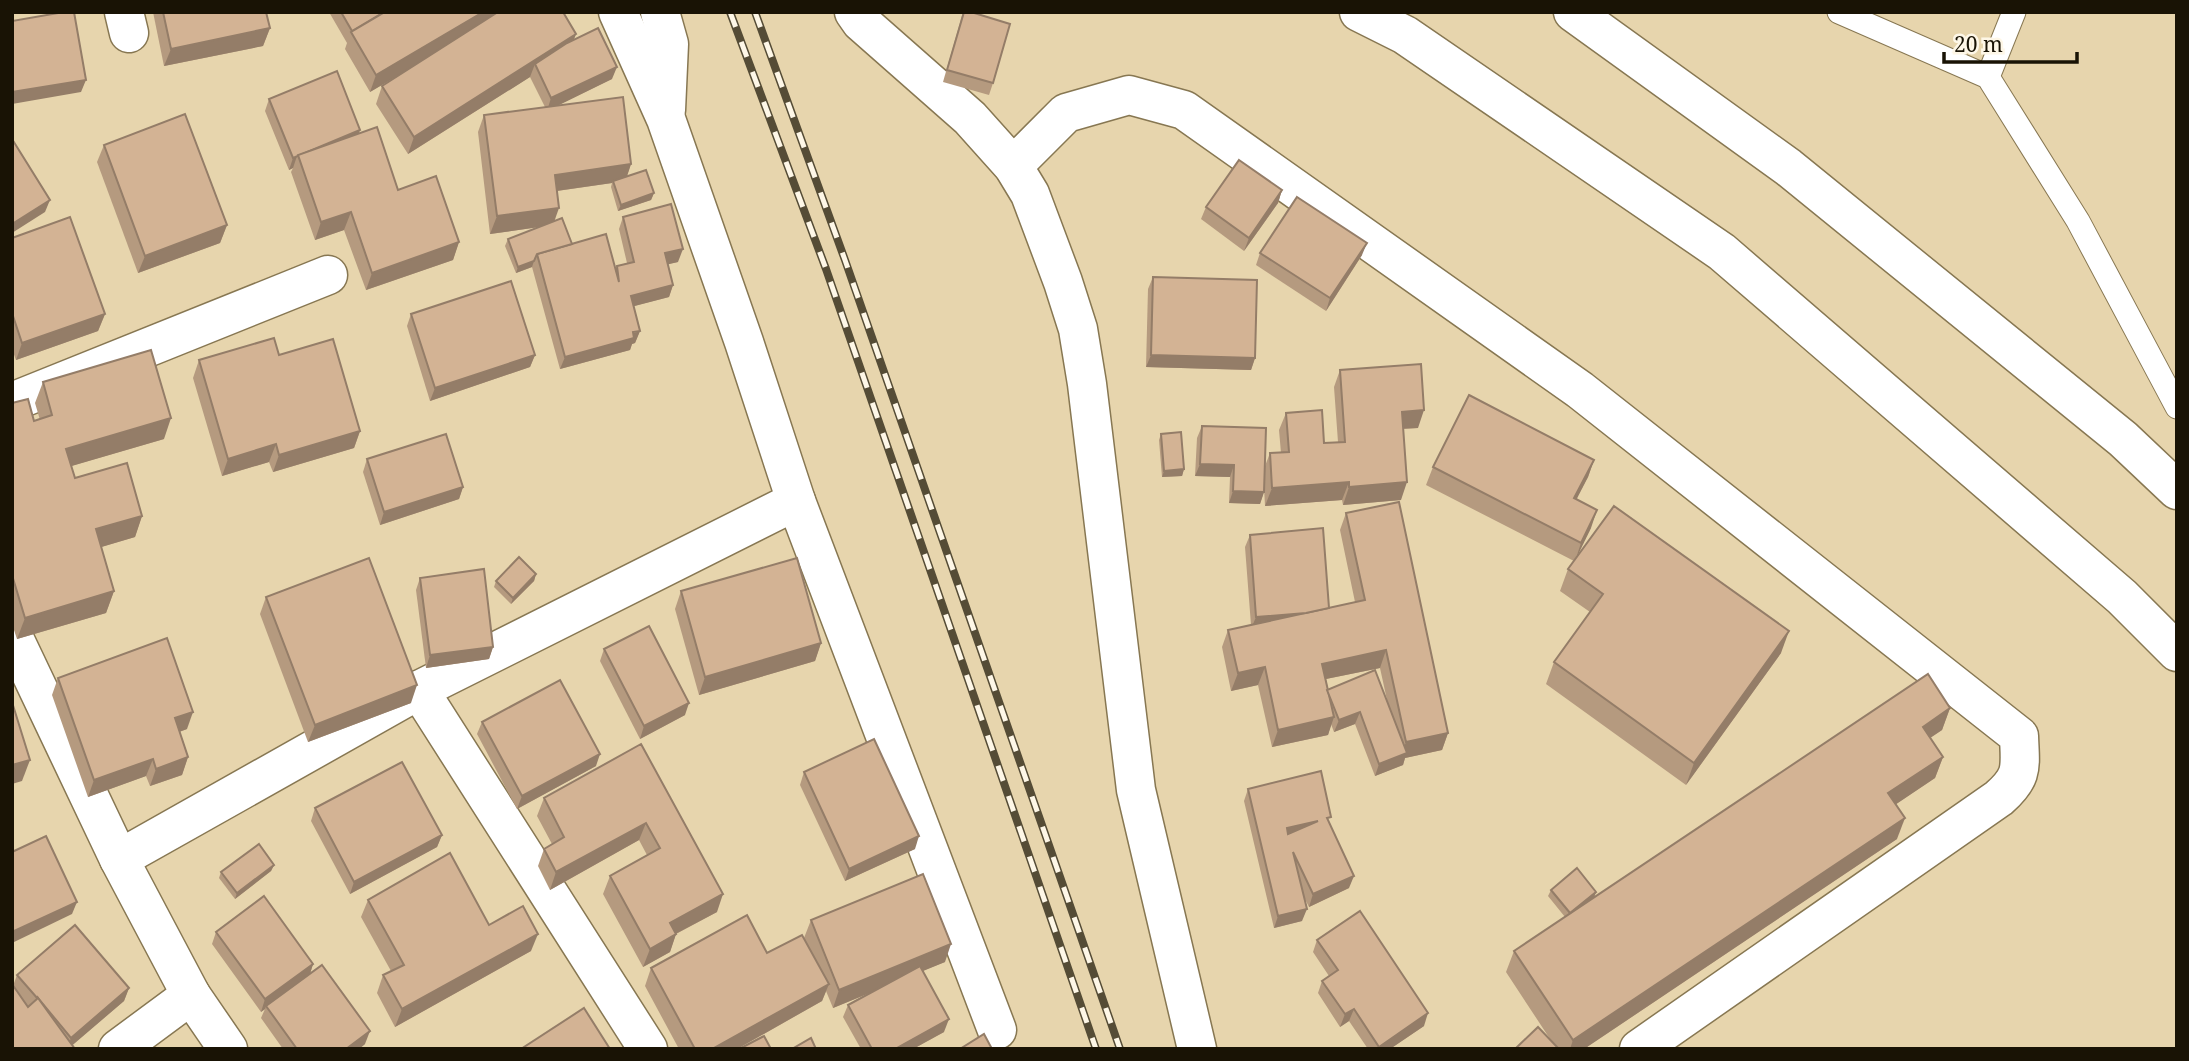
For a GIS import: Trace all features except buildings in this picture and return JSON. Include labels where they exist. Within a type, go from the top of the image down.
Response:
[{"type":"main road","points":[[618,12],[666,119],[796,501],[997,1030]]},
{"type":"main road","points":[[660,12],[669,44],[666,119]]},
{"type":"main road","points":[[854,12],[861,22],[970,118],[1013,166],[1030,194],[1063,282],[1078,329],[1087,383],[1136,790],[1197,1049]]},
{"type":"main road","points":[[1359,12],[1405,35],[1722,252],[2122,597],[2177,652]]},
{"type":"main road","points":[[1573,12],[1788,167],[2123,439],[2177,490]]},
{"type":"main road","points":[[1013,166],[1066,113],[1129,95],[1184,110],[1580,390],[2019,736],[2020,766],[2014,784],[1999,798],[1639,1049]]},
{"type":"main road","points":[[12,402],[328,275]]},
{"type":"main road","points":[[119,859],[419,690],[796,501]]},
{"type":"main road","points":[[12,634],[119,859],[191,995],[228,1049]]},
{"type":"main road","points":[[419,690],[648,1049]]},
{"type":"main road","points":[[118,1049],[191,995]]},
{"type":"lane","points":[[1839,12],[1866,18],[1988,77],[2078,221],[2177,407]]},
{"type":"lane","points":[[1988,77],[2014,12]]},
{"type":"railway","points":[[730,12],[826,269],[1096,1049]]},
{"type":"railway","points":[[755,12],[845,260],[1120,1049]]}]
